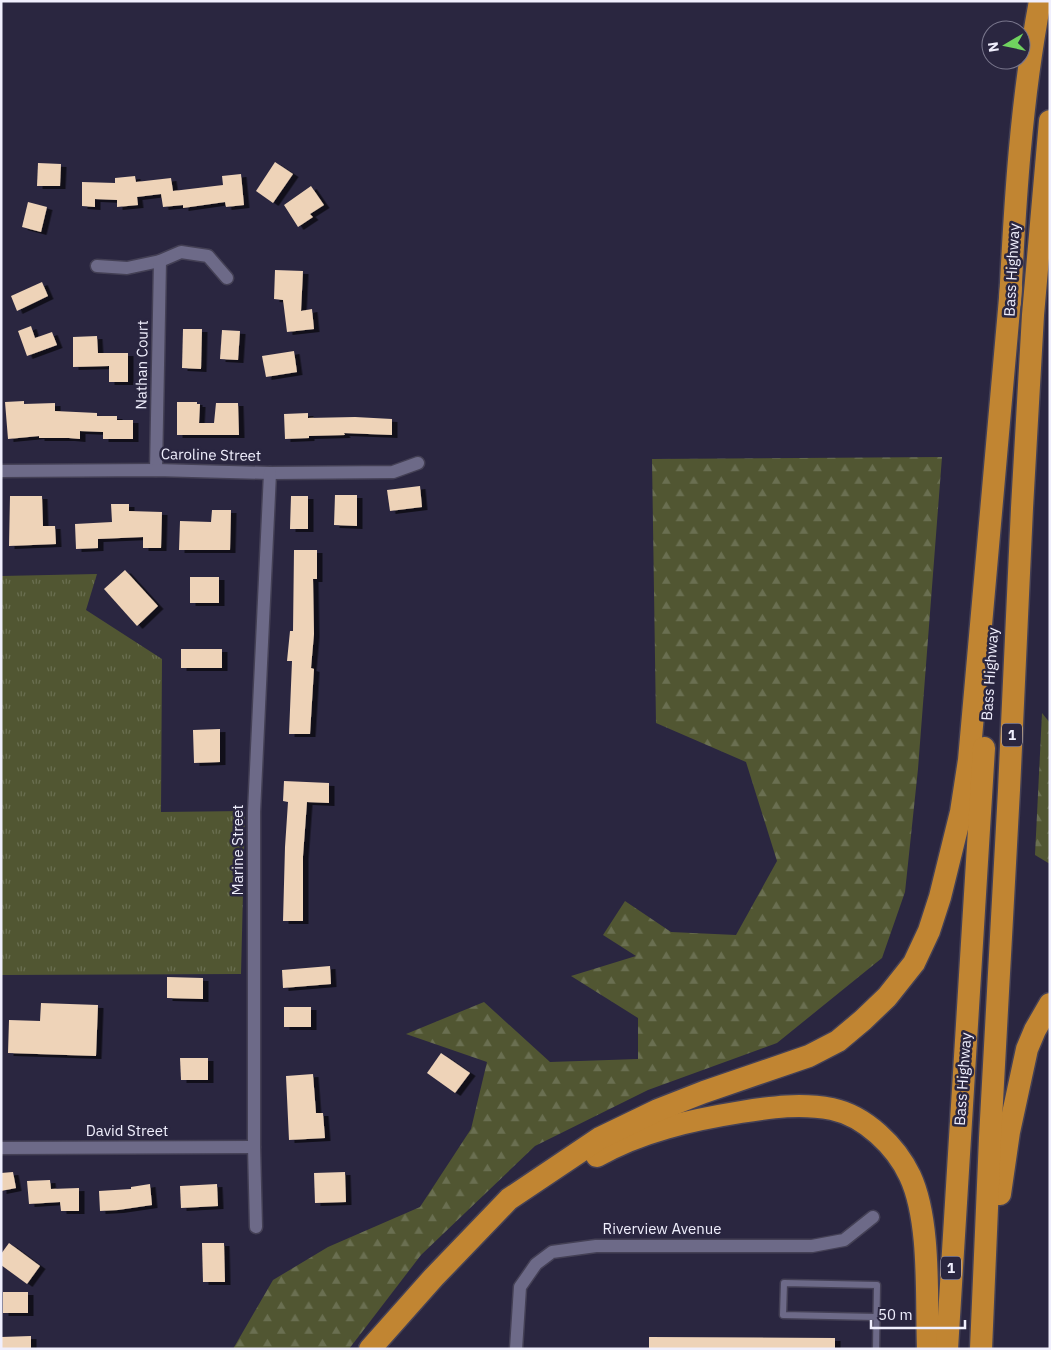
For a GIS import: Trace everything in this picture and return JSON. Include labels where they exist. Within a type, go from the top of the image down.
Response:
[{"type":"highway","name":"Bass Highway","points":[[947,1349],[984,744],[997,580],[1018,159],[1028,74],[1040,1]]},
{"type":"highway","name":"Bass Highway","points":[[981,1349],[1023,489],[1033,315],[1049,127]]},
{"type":"highway","points":[[1049,127],[1050,186]]},
{"type":"highway","points":[[370,1349],[434,1277],[509,1200],[600,1138],[658,1110],[809,1056],[838,1041],[887,997],[914,963],[929,931],[940,897],[961,812],[969,760],[1011,286]]},
{"type":"highway","points":[[983,1324],[1009,1132],[1028,1049],[1038,1023],[1050,1004]]},
{"type":"highway","points":[[434,1277],[498,1223],[558,1178],[603,1153],[654,1131],[701,1118],[782,1105],[833,1109],[859,1120],[878,1134],[896,1154],[910,1176],[918,1201],[924,1234],[928,1349]]},
{"type":"street","points":[[97,266],[127,268],[160,261],[181,252],[208,256],[227,278]]},
{"type":"street","name":"Nathan Court","points":[[156,470],[160,261]]},
{"type":"street","name":"Caroline Street","points":[[1,471],[393,472],[418,463]]},
{"type":"street","name":"Marine Street","points":[[256,1227],[254,1147],[254,812],[270,473]]},
{"type":"street","name":"David Street","points":[[1,1148],[254,1147]]},
{"type":"street","name":"Riverview Avenue","points":[[516,1349],[520,1287],[536,1264],[552,1252],[596,1246],[812,1246],[844,1240],[873,1217]]},
{"type":"lane","points":[[876,1317],[783,1315],[784,1283],[877,1285],[876,1349]]},
{"type":"green space","points":[[942,457],[918,769],[905,892],[882,958],[777,1043],[648,1090],[535,1146],[421,1255],[349,1349],[233,1349],[273,1280],[328,1247],[420,1207],[471,1129],[487,1062],[406,1034],[484,1002],[550,1062],[638,1059],[638,1018],[571,976],[636,956],[603,935],[625,901],[671,932],[736,935],[777,861],[746,762],[656,723],[652,459]]},
{"type":"green space","points":[[97,574],[86,610],[162,659],[161,812],[245,811],[241,974],[1,975],[1,576]]},
{"type":"green space","points":[[1042,713],[1050,723],[1050,864],[1035,855]]},
{"type":"building","points":[[275,162],[293,174],[273,203],[256,191]]},
{"type":"building","points":[[38,163],[61,164],[60,186],[37,186]]},
{"type":"building","points":[[241,174],[244,205],[226,207],[225,202],[183,208],[183,205],[163,207],[161,194],[137,197],[138,205],[117,207],[117,200],[95,199],[95,207],[82,206],[82,182],[115,183],[115,178],[135,176],[136,182],[171,178],[173,191],[223,185],[222,176]]},
{"type":"building","points":[[311,186],[324,205],[310,214],[313,217],[298,227],[284,205]]},
{"type":"building","points":[[28,202],[47,207],[41,232],[22,227]]},
{"type":"building","points":[[275,270],[303,271],[301,311],[312,309],[314,329],[287,332],[283,300],[274,299]]},
{"type":"building","points":[[42,282],[48,296],[17,311],[11,296]]},
{"type":"building","points":[[31,326],[35,338],[52,332],[57,345],[27,356],[18,331]]},
{"type":"building","points":[[183,329],[202,329],[201,369],[182,368]]},
{"type":"building","points":[[222,330],[240,331],[238,360],[220,359]]},
{"type":"building","points":[[97,336],[98,353],[128,353],[128,382],[109,382],[109,366],[73,367],[73,337]]},
{"type":"building","points":[[294,351],[297,372],[266,377],[262,356]]},
{"type":"building","points":[[24,401],[24,404],[55,403],[55,411],[97,413],[97,416],[117,416],[117,420],[133,420],[133,439],[103,439],[103,432],[80,431],[80,439],[39,438],[39,436],[8,439],[5,402]]},
{"type":"building","points":[[177,402],[197,402],[197,404],[200,404],[199,423],[214,423],[216,403],[238,403],[239,435],[177,435]]},
{"type":"building","points":[[308,413],[308,418],[355,417],[392,419],[392,435],[344,433],[345,435],[285,439],[284,414]]},
{"type":"building","points":[[420,486],[422,507],[390,511],[387,490]]},
{"type":"building","points":[[335,495],[357,495],[357,526],[334,525]]},
{"type":"building","points":[[10,496],[42,496],[43,526],[55,526],[56,544],[9,546]]},
{"type":"building","points":[[291,496],[308,496],[308,529],[290,529]]},
{"type":"building","points":[[111,504],[129,504],[129,511],[162,512],[161,548],[143,548],[143,537],[98,539],[98,548],[76,549],[75,524],[112,522]]},
{"type":"building","points":[[212,510],[231,510],[230,550],[179,550],[180,521],[211,522]]},
{"type":"building","points":[[294,550],[317,550],[317,579],[313,579],[314,634],[311,668],[314,669],[310,734],[289,734],[292,661],[287,661],[290,631],[293,631]]},
{"type":"building","points":[[125,570],[158,606],[137,626],[104,589]]},
{"type":"building","points":[[190,577],[219,577],[219,603],[190,603]]},
{"type":"building","points":[[181,649],[222,649],[222,668],[181,668]]},
{"type":"building","points":[[220,729],[220,762],[194,763],[193,730]]},
{"type":"building","points":[[284,781],[329,783],[329,803],[307,802],[303,856],[303,921],[283,921],[288,802],[283,801]]},
{"type":"building","points":[[330,966],[331,984],[283,988],[282,970]]},
{"type":"building","points":[[167,977],[203,978],[203,999],[167,998]]},
{"type":"building","points":[[41,1003],[98,1005],[96,1056],[8,1053],[9,1020],[40,1021]]},
{"type":"building","points":[[284,1007],[311,1007],[311,1027],[284,1027]]},
{"type":"building","points":[[441,1053],[470,1073],[455,1093],[427,1073]]},
{"type":"building","points":[[180,1058],[208,1058],[208,1080],[181,1080]]},
{"type":"building","points":[[313,1074],[316,1113],[323,1113],[325,1138],[289,1140],[286,1076]]},
{"type":"building","points":[[13,1172],[16,1188],[1,1191],[1,1173]]},
{"type":"building","points":[[345,1172],[346,1202],[315,1203],[314,1173]]},
{"type":"building","points":[[50,1180],[51,1189],[79,1188],[79,1211],[61,1211],[60,1202],[29,1204],[27,1181]]},
{"type":"building","points":[[150,1184],[152,1205],[100,1211],[99,1191],[131,1189],[131,1187]]},
{"type":"building","points":[[217,1184],[218,1206],[181,1208],[180,1186]]},
{"type":"building","points":[[9,1243],[40,1266],[27,1284],[1,1265],[1,1254]]},
{"type":"building","points":[[202,1243],[224,1243],[225,1282],[203,1282]]},
{"type":"building","points":[[3,1292],[28,1292],[28,1313],[3,1313]]},
{"type":"building","points":[[31,1336],[31,1349],[1,1349],[1,1337]]},
{"type":"building","points":[[649,1337],[835,1338],[835,1349],[649,1349]]}]
